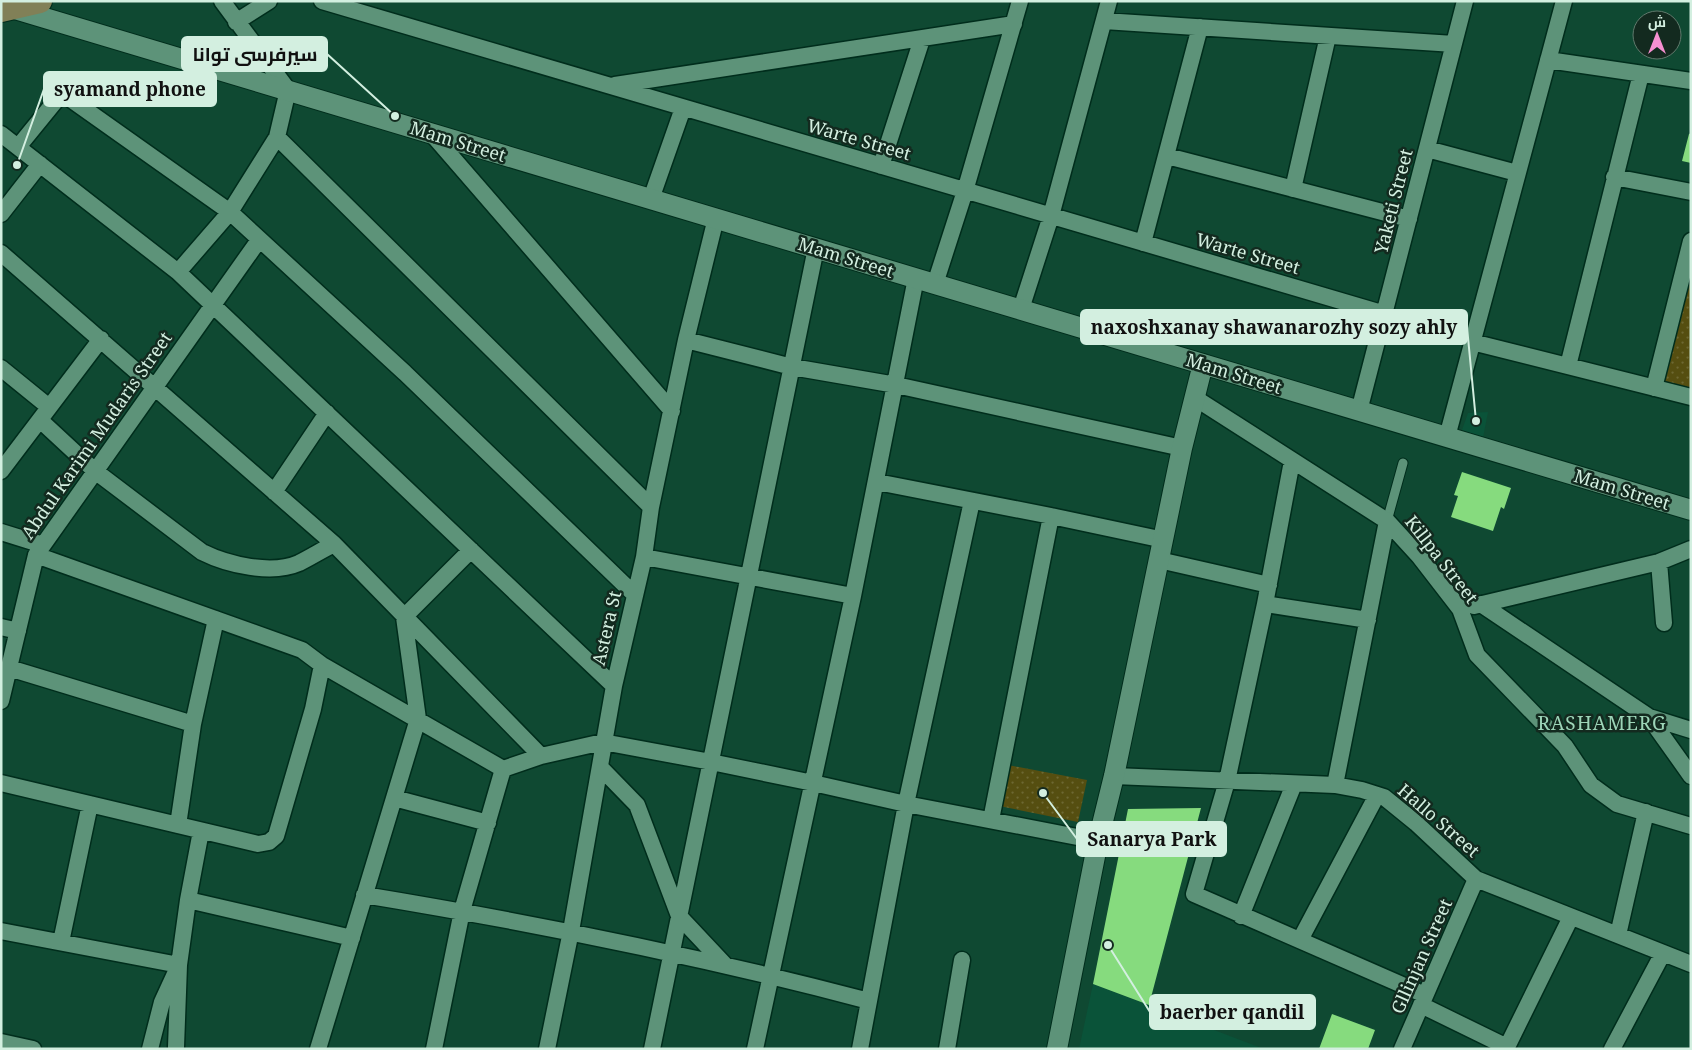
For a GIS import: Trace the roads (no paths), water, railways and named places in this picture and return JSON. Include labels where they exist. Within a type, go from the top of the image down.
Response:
[{"type":"main road","points":[[6,8],[40,1]]},
{"type":"street","points":[[178,272],[230,212],[277,137],[288,90],[222,1]]},
{"type":"street","points":[[236,22],[269,1]]},
{"type":"street","name":"Warte Street","points":[[322,1],[1385,314]]},
{"type":"street","points":[[755,1049],[853,596],[896,385],[926,281],[965,191],[1020,1]]},
{"type":"street","points":[[1021,309],[1051,216],[1110,1]]},
{"type":"street","name":"Yaketi Street","points":[[1360,411],[1465,1]]},
{"type":"street","points":[[1447,437],[1564,1]]},
{"type":"street","name":"Mam Street","points":[[6,8],[288,90],[1691,510]]},
{"type":"street","points":[[1104,21],[1454,44]]},
{"type":"street","points":[[610,86],[1014,24]]},
{"type":"street","points":[[1143,243],[1200,27]]},
{"type":"street","points":[[1293,189],[1328,36]]},
{"type":"street","points":[[881,166],[922,38]]},
{"type":"street","points":[[1548,60],[1691,81]]},
{"type":"street","points":[[1568,366],[1641,74]]},
{"type":"street","points":[[18,147],[62,93],[230,212],[405,373],[634,594]]},
{"type":"street","points":[[651,199],[683,108]]},
{"type":"street","points":[[1,134],[178,272],[614,686]]},
{"type":"street","points":[[432,134],[672,411]]},
{"type":"street","points":[[277,137],[651,507]]},
{"type":"street","points":[[1427,149],[1518,173]]},
{"type":"street","points":[[1167,156],[1409,219]]},
{"type":"street","points":[[1,214],[40,164]]},
{"type":"street","points":[[1614,177],[1691,192]]},
{"type":"street","name":"Astera St","points":[[547,1049],[571,931],[614,686],[644,557],[651,507],[686,340],[716,218]]},
{"type":"street","name":"Abdul Karimi Mudaris Street","points":[[1,701],[39,550],[259,240]]},
{"type":"street","points":[[1654,388],[1691,241]]},
{"type":"street","points":[[652,1049],[816,248]]},
{"type":"street","points":[[1,253],[334,544],[540,756]]},
{"type":"street","points":[[1,471],[101,339]]},
{"type":"street","points":[[686,340],[792,367],[896,385],[1182,448]]},
{"type":"street","points":[[1472,342],[1691,397]]},
{"type":"street","points":[[1057,1049],[1098,841],[1114,776],[1182,448],[1204,364]]},
{"type":"street","points":[[1,368],[95,471],[202,552],[217,560],[249,567],[284,566],[298,563],[334,544]]},
{"type":"street","name":"Killpa Street","points":[[1195,398],[1387,521],[1419,556],[1460,609],[1476,655],[1565,746],[1591,785],[1617,804],[1691,826]]},
{"type":"street","points":[[274,492],[328,413]]},
{"type":"street","points":[[1292,461],[1269,585],[1227,781],[1194,894],[1300,940],[1423,1000],[1506,1048],[1571,917]]},
{"type":"street","points":[[877,482],[1164,540]]},
{"type":"street","points":[[862,1048],[906,804],[972,502]]},
{"type":"street","points":[[991,820],[1052,516]]},
{"type":"street","points":[[1335,785],[1387,521]]},
{"type":"street","points":[[1,532],[39,550],[216,619],[302,650],[322,665],[503,769],[540,756],[603,742],[711,762],[906,804],[1098,841]]},
{"type":"street","points":[[1460,609],[1659,562],[1691,548]]},
{"type":"street","points":[[404,617],[471,550]]},
{"type":"street","points":[[644,557],[853,596]]},
{"type":"street","points":[[1159,560],[1269,585]]},
{"type":"street","points":[[1659,562],[1664,623]]},
{"type":"street","points":[[1265,604],[1368,620]]},
{"type":"street","points":[[1481,604],[1649,717],[1691,730]]},
{"type":"street","points":[[318,1049],[418,720],[404,617]]},
{"type":"street","points":[[178,825],[193,724],[216,619]]},
{"type":"street","points":[[1,626],[18,631]]},
{"type":"street","points":[[1,784],[258,844],[269,842],[276,836],[313,709],[322,665]]},
{"type":"street","points":[[9,668],[193,724]]},
{"type":"street","points":[[1649,717],[1691,776]]},
{"type":"street","points":[[600,767],[637,805],[679,916],[725,965]]},
{"type":"street","points":[[434,1049],[462,911],[503,769]]},
{"type":"street","name":"Hallo Street","points":[[1114,776],[1335,785],[1362,790],[1384,798],[1416,823],[1476,879],[1691,964]]},
{"type":"street","points":[[1241,916],[1294,784]]},
{"type":"street","points":[[1300,940],[1377,795]]},
{"type":"street","points":[[394,798],[488,823]]},
{"type":"street","points":[[61,942],[90,804]]},
{"type":"street","points":[[1618,936],[1646,812]]},
{"type":"street","points":[[179,965],[162,1002],[151,1045],[178,1048],[179,965],[188,900],[201,830]]},
{"type":"street","name":"Gllinjan Street","points":[[1402,1049],[1476,879]]},
{"type":"street","points":[[364,895],[571,931],[771,975],[869,1001]]},
{"type":"street","points":[[188,900],[352,938]]},
{"type":"street","points":[[1,931],[179,965]]},
{"type":"street","points":[[1612,1049],[1663,953]]},
{"type":"street","points":[[947,1049],[962,960]]},
{"type":"street","points":[[1,1042],[34,1049]]},
{"type":"lane","points":[[1387,521],[1403,463]]},
{"type":"place","name":"سيرفرسى توانا","points":[[395,116]]},
{"type":"place","name":"syamand phone","points":[[17,165]]},
{"type":"place","name":"naxoshxanay shawanarozhy sozy ahly","points":[[1476,421]]},
{"type":"place","name":"Sanarya Park","points":[[1043,793]]},
{"type":"place","name":"baerber qandil","points":[[1108,945]]},
{"type":"district","name":"RASHAMERG","points":[[1602,723]]}]
